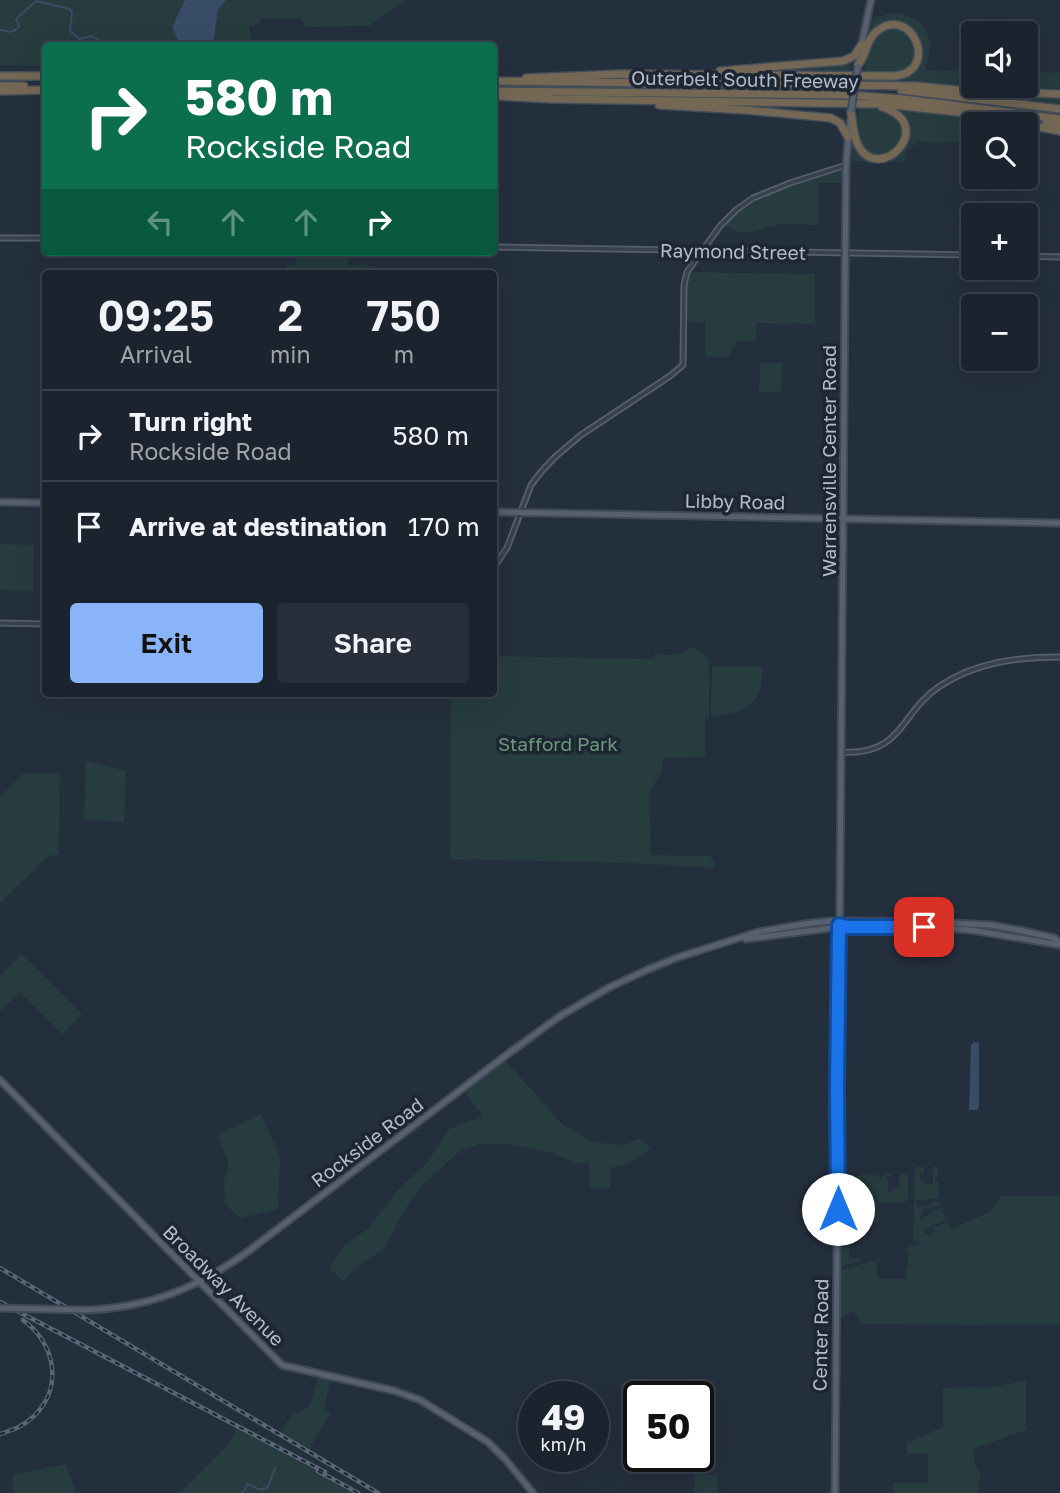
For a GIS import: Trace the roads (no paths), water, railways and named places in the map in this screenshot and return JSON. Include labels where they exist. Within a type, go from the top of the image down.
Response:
[{"type":"highway","points":[[665,74],[900,75],[912,68],[917,59],[916,39],[910,31],[899,26],[880,28],[871,37],[858,66]]},
{"type":"highway","points":[[497,81],[538,76],[708,72],[843,61],[854,56],[862,44]]},
{"type":"highway","points":[[0,76],[42,76]]},
{"type":"highway","name":"Outerbelt South Freeway","points":[[497,81],[916,86],[967,91],[1060,93]]},
{"type":"highway","name":"Outerbelt South Freeway","points":[[862,86],[1060,109]]},
{"type":"highway","points":[[0,89],[42,88]]},
{"type":"highway","points":[[497,93],[552,99],[860,103],[922,107],[1060,131]]},
{"type":"highway","name":"Outerbelt South Freeway","points":[[497,93],[849,95],[902,99],[1060,122]]},
{"type":"highway","points":[[635,100],[665,106],[831,118],[841,123],[848,137]]},
{"type":"highway","points":[[851,112],[856,141],[862,151],[876,158],[896,153],[905,136],[905,127],[899,117],[883,107],[860,103]]},
{"type":"main road","name":"Warrensville Center Road","points":[[839,925],[846,165],[851,112],[871,0]]},
{"type":"main road","points":[[0,502],[42,503]]},
{"type":"main road","name":"Libby Road","points":[[497,512],[1060,523]]},
{"type":"main road","name":"Rockside Road","points":[[0,1308],[112,1309],[155,1299],[200,1283],[243,1255],[560,1016],[610,987],[679,957],[758,932],[832,921],[848,927],[971,930],[1060,943]]},
{"type":"main road","name":"Center Road","points":[[835,1493],[839,925]]},
{"type":"main road","name":"Broadway Avenue","points":[[0,1080],[282,1365],[395,1391],[420,1400],[488,1442],[533,1493]]},
{"type":"street","points":[[497,562],[506,548],[531,485],[555,457],[581,435],[683,365],[684,285],[687,272],[720,226],[753,198],[846,165]]},
{"type":"street","points":[[0,238],[42,238]]},
{"type":"street","name":"Raymond Street","points":[[497,247],[961,255]]},
{"type":"street","points":[[1038,256],[1060,257]]},
{"type":"street","points":[[0,623],[42,624]]},
{"type":"street","points":[[841,752],[861,752],[883,745],[900,732],[938,687],[964,673],[992,663],[1060,657]]},
{"type":"water","points":[[185,0],[226,0],[218,10],[213,42],[179,42],[172,27]]},
{"type":"water","points":[[974,1042],[979,1043],[979,1106],[977,1110],[969,1110],[971,1045]]},
{"type":"waterway","points":[[0,30],[15,31],[19,26],[16,20],[18,17],[36,1],[70,9],[70,31],[79,39],[92,36],[101,42]]},
{"type":"waterway","points":[[241,1493],[247,1484],[261,1490],[268,1487],[275,1468]]},
{"type":"railway","points":[[0,1268],[378,1493]]},
{"type":"railway","points":[[0,1302],[325,1472]]},
{"type":"railway","points":[[0,1434],[18,1427],[34,1416],[49,1392],[52,1379],[48,1353],[34,1330],[23,1320]]},
{"type":"railway","points":[[318,1471],[358,1493]]},
{"type":"park label","name":"Stafford Park","points":[[558,743]]}]
